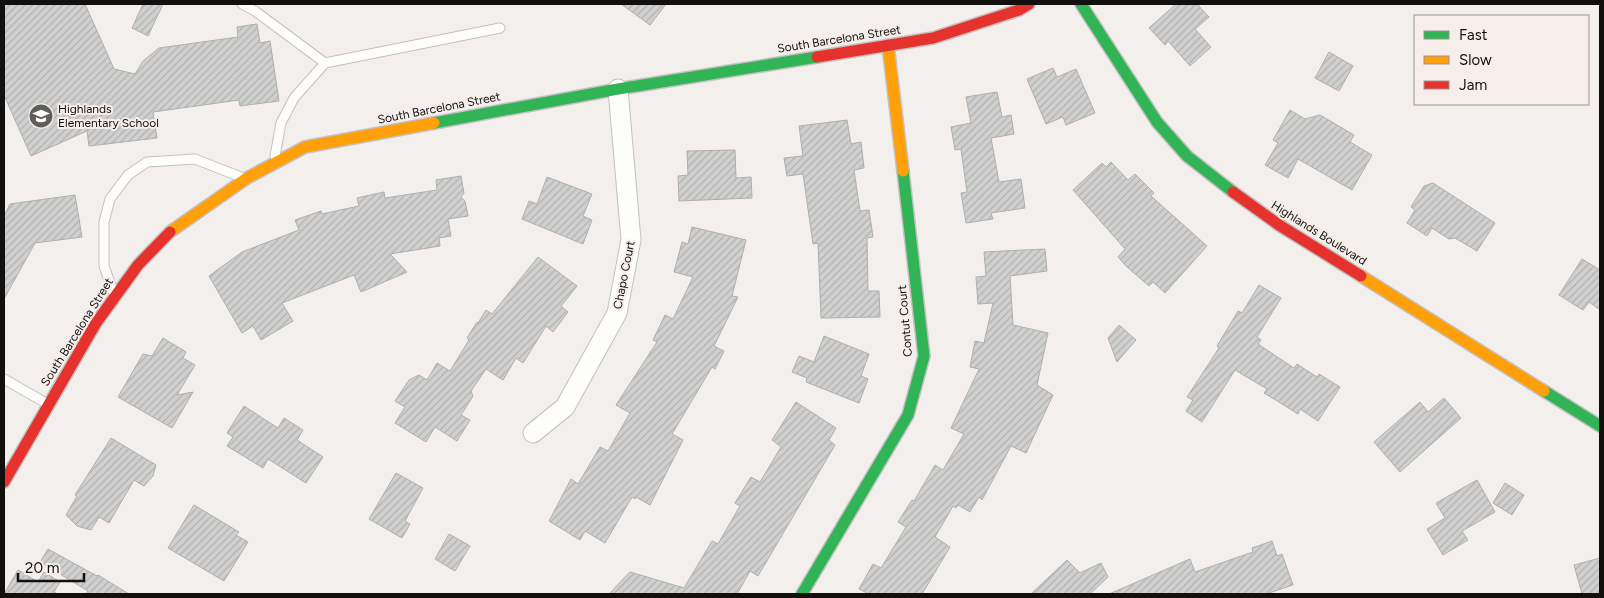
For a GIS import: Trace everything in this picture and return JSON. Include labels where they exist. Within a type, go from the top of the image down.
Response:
[{"type":"street","name":"South Barcelona Street","points":[[4,482],[48,405],[115,296],[163,238],[229,188],[274,161],[305,147],[618,88],[934,38],[1019,10],[1029,4]]},
{"type":"street","name":"Highlands Boulevard","points":[[1081,4],[1157,122],[1206,174],[1279,225],[1600,426]]},
{"type":"street","name":"Contut Court","points":[[802,594],[908,415],[924,356],[888,45]]},
{"type":"street","name":"Chapo Court","points":[[533,433],[565,407],[617,313],[632,240],[618,88]]},
{"type":"lane","points":[[242,4],[255,11],[325,63]]},
{"type":"lane","points":[[274,161],[281,123],[294,98],[325,63],[500,28]]},
{"type":"lane","points":[[115,296],[104,266],[104,222],[110,199],[128,175],[147,162],[195,159],[246,178]]},
{"type":"lane","points":[[4,379],[48,405]]},
{"type":"building","points":[[4,4],[85,4],[114,69],[135,74],[143,61],[159,48],[238,37],[237,27],[257,24],[260,43],[270,41],[279,101],[240,106],[239,100],[153,112],[157,138],[89,146],[87,131],[31,156],[4,95]]},
{"type":"building","points":[[143,4],[163,4],[148,36],[132,28]]},
{"type":"building","points":[[621,4],[666,4],[650,25]]},
{"type":"building","points":[[1176,4],[1197,4],[1209,17],[1195,29],[1211,47],[1190,66],[1168,41],[1165,45],[1149,28]]},
{"type":"building","points":[[1329,52],[1353,66],[1339,91],[1315,78]]},
{"type":"building","points":[[1053,68],[1057,77],[1076,69],[1095,113],[1066,125],[1063,117],[1046,124],[1027,79]]},
{"type":"building","points":[[997,92],[1002,117],[1011,115],[1014,134],[991,138],[999,182],[1021,179],[1025,208],[991,213],[993,219],[966,223],[961,193],[967,192],[961,149],[955,150],[951,127],[971,123],[966,97]]},
{"type":"building","points":[[1290,110],[1305,119],[1320,115],[1354,135],[1350,142],[1372,155],[1352,190],[1298,159],[1288,178],[1265,165],[1278,143],[1273,140]]},
{"type":"building","points":[[847,120],[851,144],[861,142],[864,168],[854,170],[860,211],[869,210],[873,237],[867,238],[868,291],[879,291],[880,317],[821,318],[818,243],[813,244],[803,174],[787,176],[784,158],[803,156],[799,126]]},
{"type":"building","points":[[735,150],[736,178],[751,177],[752,198],[679,201],[678,176],[688,175],[687,151]]},
{"type":"building","points":[[1111,162],[1128,180],[1135,174],[1154,193],[1151,196],[1207,246],[1165,293],[1153,282],[1149,286],[1126,266],[1118,257],[1125,249],[1073,190],[1102,163],[1106,167]]},
{"type":"building","points":[[461,176],[464,193],[461,197],[465,201],[468,216],[448,219],[451,236],[439,238],[440,246],[390,254],[407,272],[361,292],[354,275],[282,303],[293,321],[261,340],[253,326],[242,333],[209,276],[242,252],[299,230],[295,220],[321,211],[322,214],[359,206],[357,198],[384,192],[385,198],[437,190],[436,180]]},
{"type":"building","points":[[547,177],[592,194],[583,216],[592,220],[583,244],[522,219],[529,201],[537,204]]},
{"type":"building","points":[[1433,183],[1495,223],[1477,251],[1455,238],[1449,239],[1432,228],[1427,236],[1407,223],[1415,210],[1411,207],[1424,186]]},
{"type":"building","points":[[75,195],[82,237],[35,243],[4,299],[4,216],[10,204]]},
{"type":"building","points":[[692,227],[746,240],[732,296],[738,297],[714,346],[724,351],[715,369],[712,367],[672,434],[683,440],[650,505],[636,497],[635,499],[632,497],[605,543],[585,531],[580,540],[549,521],[571,479],[578,484],[600,447],[608,451],[630,413],[616,405],[657,342],[653,340],[665,315],[673,319],[693,277],[674,272],[682,242],[688,244]]},
{"type":"building","points":[[1045,249],[1047,271],[1010,276],[1013,325],[1048,333],[1037,385],[1053,395],[1026,453],[1011,446],[982,500],[979,497],[970,512],[958,505],[956,508],[953,506],[935,537],[950,547],[922,594],[869,594],[859,589],[873,564],[881,568],[906,527],[898,522],[912,500],[914,501],[935,465],[943,470],[964,434],[951,428],[979,369],[970,367],[975,341],[984,343],[993,303],[978,304],[976,277],[986,276],[984,252]]},
{"type":"building","points":[[538,257],[577,286],[561,306],[568,312],[553,332],[546,326],[523,363],[516,358],[503,380],[486,369],[471,391],[473,396],[461,415],[470,420],[457,441],[435,427],[426,442],[395,423],[405,407],[395,401],[409,380],[419,375],[427,380],[437,363],[450,371],[469,340],[467,338],[486,310],[492,314]]},
{"type":"building","points":[[1582,259],[1600,270],[1600,310],[1589,302],[1583,310],[1559,295]]},
{"type":"building","points":[[1259,285],[1281,298],[1257,337],[1261,340],[1258,344],[1294,368],[1297,364],[1317,377],[1319,374],[1340,387],[1318,421],[1300,409],[1298,414],[1264,393],[1267,389],[1235,370],[1202,422],[1186,411],[1193,400],[1187,397],[1219,348],[1217,346],[1238,311],[1242,313]]},
{"type":"building","points":[[1119,325],[1136,340],[1117,362],[1108,338]]},
{"type":"building","points":[[824,336],[869,354],[861,376],[868,379],[859,403],[806,382],[807,378],[792,372],[799,356],[814,362]]},
{"type":"building","points":[[163,338],[186,352],[183,358],[195,365],[177,395],[193,392],[172,428],[118,397],[143,354],[152,356]]},
{"type":"building","points":[[1444,398],[1461,418],[1400,472],[1374,442],[1420,402],[1428,412]]},
{"type":"building","points":[[796,402],[836,428],[829,440],[835,445],[758,576],[750,571],[737,594],[609,594],[630,572],[684,588],[712,541],[718,544],[740,506],[735,503],[751,477],[760,482],[781,447],[772,440]]},
{"type":"building","points":[[244,406],[278,428],[284,418],[303,430],[297,440],[323,457],[306,483],[268,459],[263,468],[227,446],[233,437],[227,433]]},
{"type":"building","points":[[111,438],[156,465],[153,476],[144,486],[134,480],[109,523],[99,517],[91,530],[77,526],[66,515],[77,496],[75,495]]},
{"type":"building","points":[[396,473],[423,488],[405,521],[410,524],[402,538],[369,519]]},
{"type":"building","points":[[1477,480],[1495,512],[1462,531],[1468,540],[1443,555],[1427,529],[1445,518],[1436,503]]},
{"type":"building","points":[[1505,483],[1524,495],[1512,515],[1493,503]]},
{"type":"building","points":[[194,505],[239,532],[236,535],[248,542],[224,581],[168,548]]},
{"type":"building","points":[[449,534],[470,546],[455,571],[435,559]]},
{"type":"building","points":[[1272,541],[1277,556],[1282,554],[1293,585],[1266,594],[1109,594],[1190,559],[1195,572],[1253,552],[1252,548]]},
{"type":"building","points":[[48,549],[98,575],[129,594],[86,594],[88,591],[40,562]]},
{"type":"building","points":[[1600,558],[1600,594],[1582,594],[1574,565]]},
{"type":"building","points":[[1067,560],[1080,573],[1101,563],[1108,577],[1090,594],[1031,594]]},
{"type":"building","points":[[18,570],[38,582],[44,572],[60,582],[54,592],[58,594],[4,594]]},
{"type":"traffic: fast","points":[[1081,4],[1157,122],[1187,156],[1233,192]]},
{"type":"traffic: fast","points":[[434,123],[618,89],[817,57]]},
{"type":"traffic: fast","points":[[802,594],[908,415],[924,356],[903,171]]},
{"type":"traffic: fast","points":[[1544,391],[1600,426]]},
{"type":"traffic: slow","points":[[888,45],[903,171]]},
{"type":"traffic: slow","points":[[170,232],[247,178],[305,147],[434,123]]},
{"type":"traffic: slow","points":[[1361,276],[1544,391]]},
{"type":"traffic: jam","points":[[817,57],[933,38],[1019,10],[1029,4]]},
{"type":"traffic: jam","points":[[1233,192],[1279,225],[1361,276]]},
{"type":"traffic: jam","points":[[4,482],[96,323],[138,265],[170,232]]},
{"type":"place","name":"Highlands Elementary School","points":[[41,116]]}]
